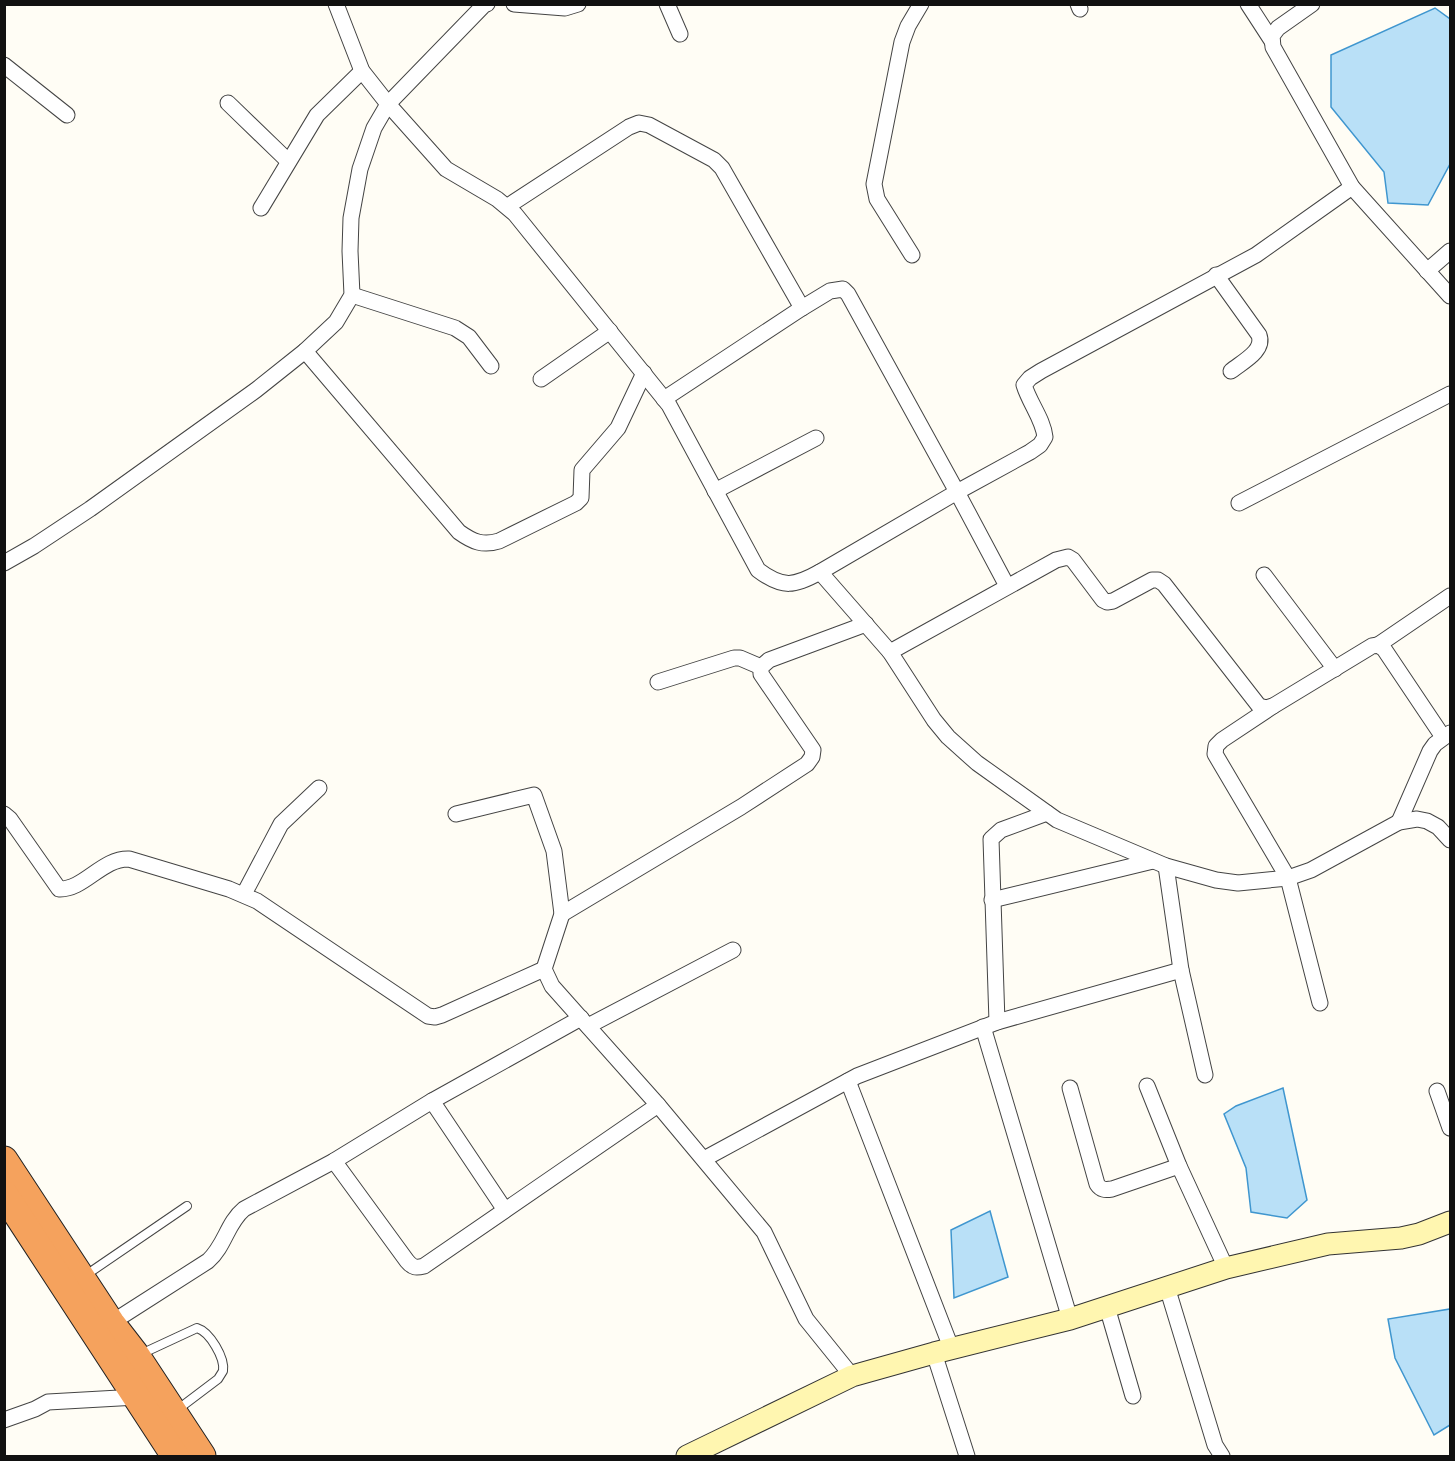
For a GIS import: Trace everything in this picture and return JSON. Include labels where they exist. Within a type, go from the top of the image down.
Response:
[{"type":"highway","points":[[4,1160],[202,1456]]},
{"type":"highway","points":[[4,1194],[175,1456]]},
{"type":"main road","points":[[687,1456],[852,1376],[1070,1319],[1226,1268],[1328,1244],[1401,1238],[1450,1222]]},
{"type":"street","points":[[336,4],[362,71],[446,169],[508,206],[664,399],[758,570],[771,579],[787,584],[800,583],[1040,445],[1045,437],[1044,427],[1024,386],[1030,378],[1269,247],[1352,187]]},
{"type":"street","points":[[514,4],[565,8],[578,4]]},
{"type":"street","points":[[667,4],[680,34]]},
{"type":"street","points":[[912,255],[877,199],[874,184],[902,42],[921,4]]},
{"type":"street","points":[[1248,4],[1272,41],[1275,52],[1352,187],[1450,296]]},
{"type":"street","points":[[1272,41],[1272,36],[1278,28],[1312,4]]},
{"type":"street","points":[[4,563],[90,509],[256,390],[306,351],[336,322],[352,295],[351,218],[360,169],[374,128],[388,104],[485,5]]},
{"type":"street","points":[[4,65],[67,115]]},
{"type":"street","points":[[261,208],[317,115],[362,71]]},
{"type":"street","points":[[228,103],[288,161]]},
{"type":"street","points":[[508,206],[629,127],[639,123],[650,124],[714,160],[722,168],[802,308]]},
{"type":"street","points":[[1427,271],[1450,251]]},
{"type":"street","points":[[1216,275],[1261,340],[1255,352],[1231,371]]},
{"type":"street","points":[[664,399],[802,308],[835,289],[843,289],[848,294],[1007,586]]},
{"type":"street","points":[[352,295],[455,328],[469,337],[491,366]]},
{"type":"street","points":[[541,379],[610,331]]},
{"type":"street","points":[[306,351],[459,532],[470,540],[490,544],[566,508],[581,498],[582,470],[618,428],[644,374]]},
{"type":"street","points":[[1239,503],[1450,394]]},
{"type":"street","points":[[715,490],[816,438]]},
{"type":"street","points":[[890,652],[1007,586],[1060,558],[1068,557],[1102,600],[1107,602],[1146,583],[1158,580],[1164,584],[1254,702],[1266,708],[1273,706]]},
{"type":"street","points":[[820,572],[890,652],[934,720],[948,737],[977,763],[1057,820],[1160,864],[1216,880],[1238,883],[1288,878],[1311,870],[1399,822],[1417,819],[1427,821],[1438,827],[1450,840]]},
{"type":"street","points":[[1264,574],[1335,669]]},
{"type":"street","points":[[1320,1003],[1288,878],[1215,754],[1216,746],[1273,706],[1372,646],[1378,645],[1450,596]]},
{"type":"street","points":[[562,914],[741,807],[807,764],[812,757],[813,750],[761,674],[761,668],[769,660],[866,624]]},
{"type":"street","points":[[1378,645],[1384,649],[1447,735],[1430,751],[1399,822]]},
{"type":"street","points":[[658,682],[734,658],[740,658],[761,668]]},
{"type":"street","points":[[244,894],[281,824],[319,788]]},
{"type":"street","points":[[456,814],[534,795],[554,851],[562,914],[544,969],[552,986],[658,1105],[764,1232],[806,1319],[852,1376]]},
{"type":"street","points":[[4,813],[59,889],[70,887],[112,862],[129,859],[244,894],[429,1016],[435,1017],[544,969]]},
{"type":"street","points":[[1047,813],[1001,830],[991,839],[990,1025],[1070,1319]]},
{"type":"street","points":[[992,900],[1160,864]]},
{"type":"street","points":[[1160,864],[1205,1075]]},
{"type":"street","points":[[111,1323],[208,1261],[220,1247],[233,1220],[244,1209],[334,1161],[432,1101],[585,1022],[733,950]]},
{"type":"street","points":[[704,1159],[848,1081],[990,1025],[1181,970]]},
{"type":"street","points":[[848,1081],[943,1351],[967,1456]]},
{"type":"street","points":[[1147,1086],[1179,1166],[1226,1268]]},
{"type":"street","points":[[1070,1088],[1100,1188],[1112,1189],[1179,1166]]},
{"type":"street","points":[[1437,1091],[1450,1128]]},
{"type":"street","points":[[432,1101],[505,1210]]},
{"type":"street","points":[[334,1161],[412,1267],[424,1266],[658,1105]]},
{"type":"street","points":[[1167,1287],[1215,1445],[1222,1456]]},
{"type":"street","points":[[1107,1307],[1133,1396]]},
{"type":"street","points":[[4,1420],[48,1402],[137,1397]]},
{"type":"lane","points":[[81,1278],[187,1206]]},
{"type":"lane","points":[[137,1356],[197,1328],[205,1332],[222,1356],[223,1371],[218,1379],[173,1413]]},
{"type":"water","points":[[1435,8],[1450,19],[1450,164],[1428,205],[1388,203],[1384,172],[1331,107],[1331,55]]},
{"type":"water","points":[[1283,1088],[1307,1200],[1287,1218],[1251,1212],[1246,1168],[1224,1114],[1236,1106]]},
{"type":"water","points":[[990,1211],[1008,1277],[954,1298],[951,1230]]},
{"type":"water","points":[[1450,1309],[1450,1425],[1434,1435],[1395,1358],[1388,1319]]}]
